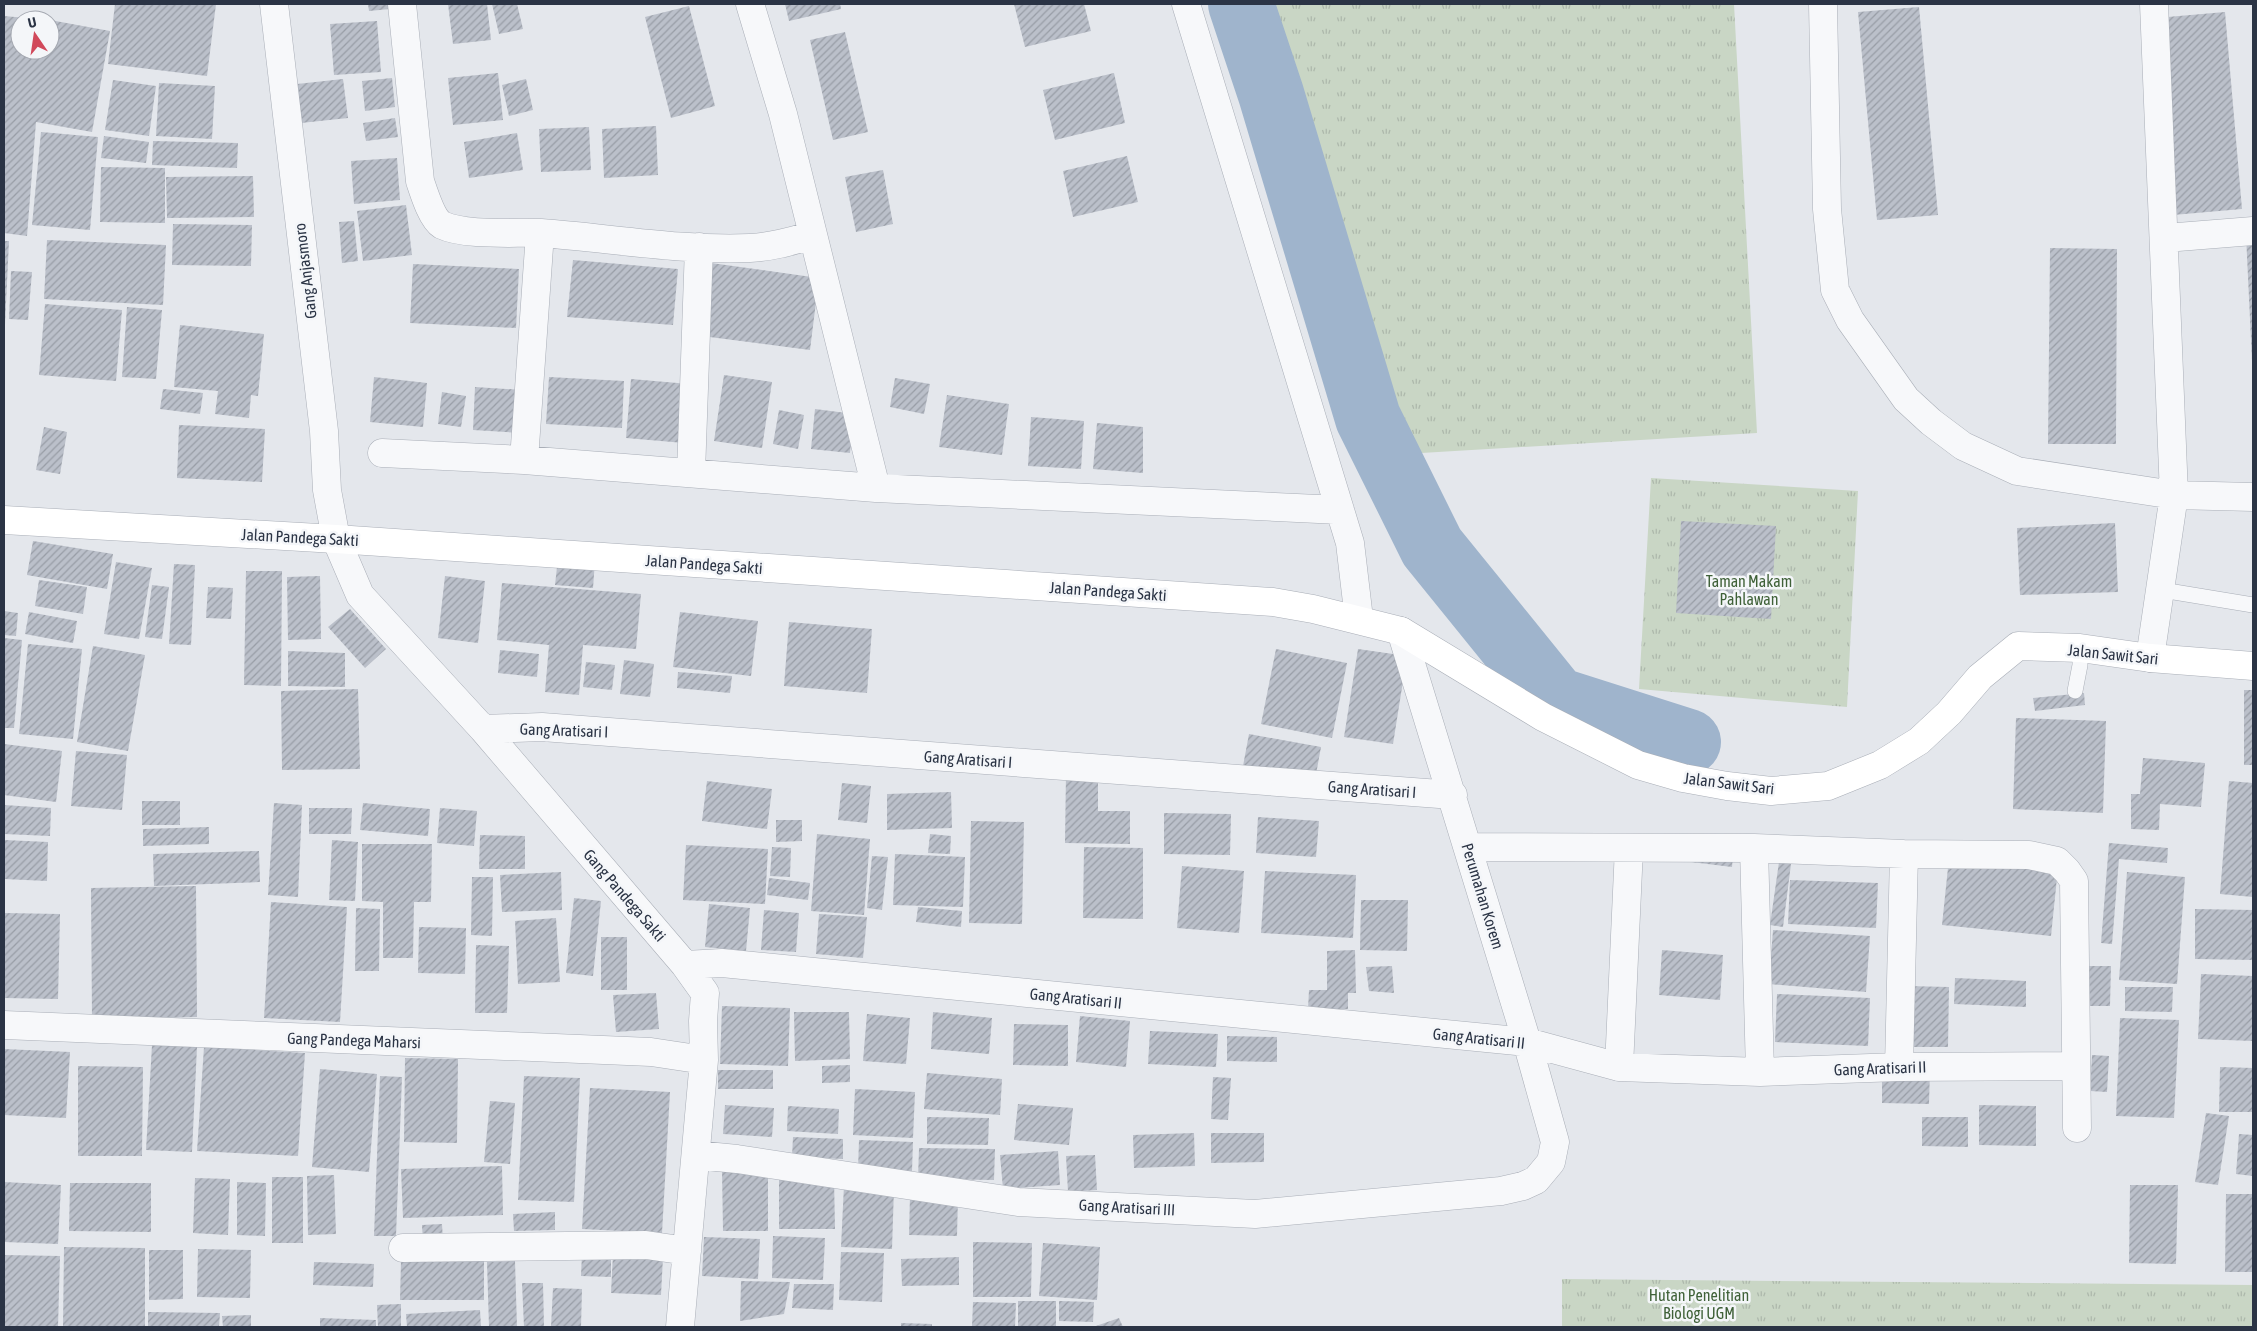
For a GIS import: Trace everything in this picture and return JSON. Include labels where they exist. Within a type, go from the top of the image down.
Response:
[{"type":"main road","name":"Jalan Pandega Sakti","points":[[4,520],[336,539],[1272,602],[1313,609],[1401,631]]},
{"type":"main road","name":"Jalan Sawit Sari","points":[[1401,631],[1543,717],[1638,765],[1683,778],[1771,791],[1828,786],[1880,766],[1919,740],[1950,713],[1980,677],[2018,646],[2080,648],[2150,658],[2253,666]]},
{"type":"street","name":"Gang Anjasmoro","points":[[274,4],[324,431],[328,490],[336,539]]},
{"type":"street","points":[[402,4],[420,181],[428,204],[441,224],[460,230],[540,233],[699,247],[750,248],[778,245],[813,235]]},
{"type":"street","points":[[750,4],[783,114],[876,488]]},
{"type":"street","points":[[1186,4],[1350,542],[1359,620]]},
{"type":"street","points":[[1823,4],[1827,209],[1835,290],[1850,320],[1906,399],[1931,422],[1963,446],[2017,471],[2174,495],[2253,497]]},
{"type":"street","points":[[2150,658],[2162,590],[2174,495],[2154,4]]},
{"type":"street","points":[[2164,238],[2253,230]]},
{"type":"street","points":[[524,460],[540,233]]},
{"type":"street","points":[[691,473],[699,247]]},
{"type":"street","points":[[382,453],[524,460],[876,488],[1340,510]]},
{"type":"street","name":"Gang Pandega Sakti","points":[[336,539],[360,595],[483,730],[685,965],[705,993],[703,1021],[704,1060],[680,1327]]},
{"type":"street","name":"Perumahan Korem","points":[[1401,631],[1453,795],[1527,1042],[1555,1142],[1551,1162]]},
{"type":"street","name":"Gang Aratisari I","points":[[483,730],[542,727],[1453,795]]},
{"type":"street","points":[[1468,847],[1754,848],[1904,854],[2029,855],[2057,861],[2074,881],[2077,1128]]},
{"type":"street","points":[[1619,1067],[1629,848]]},
{"type":"street","points":[[1754,848],[1760,1072]]},
{"type":"street","points":[[1899,1067],[1904,854]]},
{"type":"street","name":"Gang Aratisari II","points":[[685,965],[722,963],[1527,1042],[1619,1067],[1760,1072],[1899,1067],[2075,1066]]},
{"type":"street","name":"Gang Pandega Maharsi","points":[[4,1025],[641,1051],[704,1060]]},
{"type":"street","name":"Gang Aratisari III","points":[[696,1155],[737,1159],[1018,1202],[1256,1214],[1501,1191],[1523,1186],[1536,1180],[1551,1162]]},
{"type":"street","points":[[404,1248],[646,1245],[687,1251]]},
{"type":"lane","points":[[2162,590],[2253,605]]},
{"type":"lane","points":[[2075,690],[2080,665],[2080,648]]},
{"type":"green space","points":[[1263,4],[1734,4],[1757,433],[1371,456]]},
{"type":"green space","name":"Taman Makam Pahlawan","points":[[1651,478],[1858,491],[1847,707],[1639,689]]},
{"type":"green space","name":"Hutan Penelitian Biologi UGM","points":[[1562,1279],[2253,1285],[2253,1327],[1562,1327]]},
{"type":"building","points":[[115,4],[216,4],[207,76],[108,64]]},
{"type":"building","points":[[368,4],[390,4],[390,9],[369,11]]},
{"type":"building","points":[[448,4],[487,4],[491,40],[453,44]]},
{"type":"building","points":[[492,4],[517,4],[523,29],[499,34]]},
{"type":"building","points":[[785,4],[840,4],[841,9],[789,21]]},
{"type":"building","points":[[1014,4],[1084,4],[1091,31],[1025,47]]},
{"type":"building","points":[[689,6],[715,106],[671,118],[645,17]]},
{"type":"building","points":[[1919,7],[1938,215],[1877,220],[1858,12]]},
{"type":"building","points":[[2225,12],[2242,209],[2173,215],[2156,18]]},
{"type":"building","points":[[4,16],[10,17],[10,60],[60,60],[60,22],[110,31],[92,132],[36,122],[27,236],[4,233]]},
{"type":"building","points":[[377,21],[381,72],[334,75],[330,24]]},
{"type":"building","points":[[845,32],[868,132],[833,140],[810,40]]},
{"type":"building","points":[[498,73],[503,120],[453,125],[448,78]]},
{"type":"building","points":[[1114,73],[1125,123],[1055,140],[1043,90]]},
{"type":"building","points":[[392,78],[395,107],[365,111],[362,81]]},
{"type":"building","points":[[343,79],[348,118],[301,123],[297,84]]},
{"type":"building","points":[[526,79],[533,110],[509,116],[502,85]]},
{"type":"building","points":[[113,80],[156,86],[149,136],[105,130]]},
{"type":"building","points":[[159,83],[215,86],[212,139],[156,136]]},
{"type":"building","points":[[395,118],[398,137],[366,141],[363,123]]},
{"type":"building","points":[[656,126],[658,175],[604,178],[602,129]]},
{"type":"building","points":[[589,127],[591,170],[541,172],[539,129]]},
{"type":"building","points":[[41,132],[98,137],[90,230],[32,225]]},
{"type":"building","points":[[517,133],[523,170],[469,178],[464,142]]},
{"type":"building","points":[[104,136],[149,142],[146,163],[101,158]]},
{"type":"building","points":[[153,141],[238,143],[237,168],[152,165]]},
{"type":"building","points":[[1127,156],[1138,202],[1073,217],[1063,171]]},
{"type":"building","points":[[397,158],[400,200],[354,204],[351,161]]},
{"type":"building","points":[[101,167],[165,168],[165,223],[100,222]]},
{"type":"building","points":[[883,170],[893,224],[856,232],[845,177]]},
{"type":"building","points":[[253,176],[254,217],[167,218],[166,177]]},
{"type":"building","points":[[406,205],[412,255],[363,261],[357,211]]},
{"type":"building","points":[[354,221],[358,261],[342,263],[339,222]]},
{"type":"building","points":[[173,224],[252,225],[251,266],[172,265]]},
{"type":"building","points":[[2246,235],[2253,235],[2253,361],[2252,361]]},
{"type":"building","points":[[47,240],[166,245],[163,305],[44,299]]},
{"type":"building","points":[[4,241],[9,241],[5,325],[4,325]]},
{"type":"building","points":[[2050,248],[2117,249],[2116,444],[2048,444]]},
{"type":"building","points":[[573,260],[678,269],[673,325],[567,317]]},
{"type":"building","points":[[711,263],[819,278],[810,350],[702,336]]},
{"type":"building","points":[[413,264],[519,269],[516,328],[410,323]]},
{"type":"building","points":[[11,271],[32,272],[28,320],[9,319]]},
{"type":"building","points":[[45,304],[122,310],[116,381],[39,375]]},
{"type":"building","points":[[127,307],[162,310],[156,379],[122,377]]},
{"type":"building","points":[[180,325],[264,334],[258,396],[251,395],[249,418],[215,414],[218,391],[174,387]]},
{"type":"building","points":[[724,375],[772,382],[762,448],[714,441]]},
{"type":"building","points":[[374,377],[427,383],[423,427],[370,422]]},
{"type":"building","points":[[549,377],[624,381],[622,428],[546,424]]},
{"type":"building","points":[[895,378],[930,384],[924,414],[890,407]]},
{"type":"building","points":[[631,379],[689,384],[684,443],[626,438]]},
{"type":"building","points":[[475,387],[523,390],[520,433],[473,430]]},
{"type":"building","points":[[163,389],[203,393],[200,414],[160,409]]},
{"type":"building","points":[[442,392],[466,396],[461,427],[438,424]]},
{"type":"building","points":[[947,395],[1009,404],[1002,455],[939,447]]},
{"type":"building","points":[[815,409],[854,414],[850,453],[811,449]]},
{"type":"building","points":[[779,410],[804,415],[798,449],[773,444]]},
{"type":"building","points":[[1031,417],[1084,421],[1081,469],[1028,466]]},
{"type":"building","points":[[1097,423],[1143,427],[1143,473],[1093,469]]},
{"type":"building","points":[[179,425],[265,429],[262,482],[177,478]]},
{"type":"building","points":[[44,427],[67,432],[60,474],[36,470]]},
{"type":"building","points":[[1681,521],[1776,526],[1771,619],[1676,613]]},
{"type":"building","points":[[2115,523],[2118,592],[2020,595],[2017,528]]},
{"type":"building","points":[[33,541],[113,554],[107,589],[27,575]]},
{"type":"building","points":[[558,558],[595,561],[593,588],[555,585]]},
{"type":"building","points":[[116,562],[152,568],[139,639],[104,634]]},
{"type":"building","points":[[174,564],[195,565],[191,645],[169,644]]},
{"type":"building","points":[[246,571],[282,571],[281,686],[244,685]]},
{"type":"building","points":[[320,576],[321,639],[288,640],[287,577]]},
{"type":"building","points":[[445,576],[485,581],[478,643],[438,638]]},
{"type":"building","points":[[39,580],[87,587],[83,614],[35,606]]},
{"type":"building","points":[[502,583],[641,594],[636,649],[583,645],[579,695],[545,692],[549,645],[497,640]]},
{"type":"building","points":[[152,585],[169,587],[162,639],[145,637]]},
{"type":"building","points":[[208,587],[233,588],[231,619],[206,618]]},
{"type":"building","points":[[350,609],[386,649],[365,668],[328,627]]},
{"type":"building","points":[[4,611],[18,613],[16,636],[4,635]]},
{"type":"building","points":[[29,612],[77,621],[73,643],[25,634]]},
{"type":"building","points":[[680,612],[758,621],[751,676],[673,667]]},
{"type":"building","points":[[789,622],[872,629],[867,693],[784,686]]},
{"type":"building","points":[[4,638],[22,640],[14,728],[4,728]]},
{"type":"building","points":[[28,644],[82,649],[73,739],[19,734]]},
{"type":"building","points":[[93,646],[145,655],[128,751],[77,742]]},
{"type":"building","points":[[1276,649],[1347,663],[1332,738],[1261,724]]},
{"type":"building","points":[[1358,649],[1407,656],[1393,744],[1344,737]]},
{"type":"building","points":[[500,650],[539,654],[537,677],[498,673]]},
{"type":"building","points":[[288,651],[345,653],[345,687],[288,686]]},
{"type":"building","points":[[624,660],[654,664],[650,697],[620,694]]},
{"type":"building","points":[[586,662],[615,665],[612,690],[583,687]]},
{"type":"building","points":[[678,672],[732,676],[730,693],[677,688]]},
{"type":"building","points":[[358,689],[360,769],[282,770],[281,691]]},
{"type":"building","points":[[2244,690],[2253,690],[2253,765],[2244,765]]},
{"type":"building","points":[[2084,693],[2085,705],[2035,711],[2033,698]]},
{"type":"building","points":[[2016,718],[2106,721],[2103,813],[2013,809]]},
{"type":"building","points":[[1249,734],[1321,747],[1315,780],[1243,766]]},
{"type":"building","points":[[4,744],[62,751],[56,802],[4,795]]},
{"type":"building","points":[[76,751],[127,755],[122,810],[71,806]]},
{"type":"building","points":[[2143,758],[2205,763],[2201,807],[2160,804],[2159,830],[2131,829],[2131,794],[2140,794]]},
{"type":"building","points":[[1066,773],[1098,773],[1098,811],[1130,811],[1130,844],[1065,843]]},
{"type":"building","points":[[707,781],[772,789],[767,829],[702,821]]},
{"type":"building","points":[[2229,781],[2253,783],[2253,897],[2220,894]]},
{"type":"building","points":[[842,783],[871,786],[867,823],[838,820]]},
{"type":"building","points":[[951,792],[952,828],[887,830],[887,794]]},
{"type":"building","points":[[142,801],[180,801],[180,825],[142,825]]},
{"type":"building","points":[[274,803],[302,805],[298,897],[268,895]]},
{"type":"building","points":[[363,803],[430,809],[428,836],[360,830]]},
{"type":"building","points":[[4,805],[51,808],[50,836],[4,834]]},
{"type":"building","points":[[309,808],[352,808],[351,834],[309,834]]},
{"type":"building","points":[[440,808],[477,811],[474,846],[437,843]]},
{"type":"building","points":[[1164,813],[1231,814],[1230,855],[1164,854]]},
{"type":"building","points":[[1258,817],[1319,821],[1316,857],[1256,853]]},
{"type":"building","points":[[776,820],[802,820],[802,841],[776,842]]},
{"type":"building","points":[[971,821],[1024,822],[1022,924],[969,923]]},
{"type":"building","points":[[209,827],[209,844],[143,846],[143,829]]},
{"type":"building","points":[[817,834],[870,839],[864,915],[811,911]]},
{"type":"building","points":[[930,834],[951,836],[950,854],[928,853]]},
{"type":"building","points":[[480,835],[525,836],[525,869],[479,869]]},
{"type":"building","points":[[4,840],[48,842],[47,881],[4,879]]},
{"type":"building","points":[[332,840],[358,842],[355,901],[329,900]]},
{"type":"building","points":[[2109,843],[2168,848],[2167,863],[2119,859],[2112,944],[2101,943]]},
{"type":"building","points":[[362,844],[432,844],[431,902],[414,902],[413,958],[383,958],[383,902],[362,901]]},
{"type":"building","points":[[686,845],[768,849],[765,904],[683,900]]},
{"type":"building","points":[[772,847],[791,848],[790,877],[770,876]]},
{"type":"building","points":[[1084,847],[1143,848],[1143,919],[1083,918]]},
{"type":"building","points":[[259,851],[260,882],[154,886],[153,854]]},
{"type":"building","points":[[895,854],[965,857],[963,907],[893,905]]},
{"type":"building","points":[[1780,855],[1792,856],[1783,927],[1770,925]]},
{"type":"building","points":[[872,856],[888,857],[882,910],[867,908]]},
{"type":"building","points":[[1733,856],[1732,867],[1683,861]]},
{"type":"building","points":[[1949,858],[2058,868],[2051,936],[1942,925]]},
{"type":"building","points":[[1182,866],[1244,871],[1239,933],[1177,928]]},
{"type":"building","points":[[1265,871],[1356,875],[1353,938],[1261,933]]},
{"type":"building","points":[[561,872],[562,910],[502,912],[500,875]]},
{"type":"building","points":[[2127,872],[2185,877],[2177,984],[2119,980]]},
{"type":"building","points":[[472,877],[493,877],[492,936],[471,935]]},
{"type":"building","points":[[769,878],[810,883],[808,900],[767,895]]},
{"type":"building","points":[[1790,880],[1878,883],[1876,928],[1788,924]]},
{"type":"building","points":[[196,886],[197,1017],[92,1019],[91,888]]},
{"type":"building","points":[[574,898],[601,901],[593,976],[566,973]]},
{"type":"building","points":[[1361,900],[1408,900],[1407,951],[1360,950]]},
{"type":"building","points":[[271,902],[347,907],[340,1022],[264,1018]]},
{"type":"building","points":[[709,904],[750,908],[746,951],[705,947]]},
{"type":"building","points":[[918,907],[962,911],[961,927],[916,922]]},
{"type":"building","points":[[356,908],[380,909],[379,971],[355,971]]},
{"type":"building","points":[[2195,909],[2253,910],[2253,960],[2195,959]]},
{"type":"building","points":[[764,910],[799,913],[796,952],[761,950]]},
{"type":"building","points":[[4,913],[60,914],[58,999],[4,998]]},
{"type":"building","points":[[819,914],[867,917],[863,958],[816,954]]},
{"type":"building","points":[[556,918],[560,982],[518,984],[515,921]]},
{"type":"building","points":[[419,927],[466,928],[465,974],[418,973]]},
{"type":"building","points":[[1773,930],[1870,936],[1866,992],[1769,984]]},
{"type":"building","points":[[601,937],[627,937],[627,990],[601,990]]},
{"type":"building","points":[[476,945],[509,946],[507,1013],[475,1013]]},
{"type":"building","points":[[1355,950],[1356,993],[1348,993],[1348,1009],[1308,1009],[1309,990],[1327,990],[1327,951]]},
{"type":"building","points":[[1662,950],[1723,955],[1720,1000],[1659,995]]},
{"type":"building","points":[[1392,966],[1394,993],[1369,991],[1366,967]]},
{"type":"building","points":[[2083,966],[2111,966],[2110,1006],[2083,1006]]},
{"type":"building","points":[[2201,974],[2253,976],[2253,1041],[2198,1039]]},
{"type":"building","points":[[1955,978],[2026,981],[2026,1007],[1954,1004]]},
{"type":"building","points":[[1907,986],[1949,987],[1948,1047],[1907,1047]]},
{"type":"building","points":[[2125,987],[2173,987],[2172,1012],[2125,1011]]},
{"type":"building","points":[[656,993],[659,1029],[616,1032],[613,995]]},
{"type":"building","points":[[1777,994],[1870,998],[1868,1046],[1775,1042]]},
{"type":"building","points":[[722,1006],[790,1008],[788,1066],[720,1064]]},
{"type":"building","points":[[794,1012],[849,1012],[850,1059],[795,1061]]},
{"type":"building","points":[[933,1012],[992,1018],[989,1054],[931,1049]]},
{"type":"building","points":[[867,1014],[910,1018],[906,1064],[863,1061]]},
{"type":"building","points":[[1080,1016],[1130,1021],[1126,1067],[1076,1062]]},
{"type":"building","points":[[2120,1018],[2179,1020],[2174,1118],[2116,1116]]},
{"type":"building","points":[[1014,1024],[1068,1025],[1068,1066],[1013,1065]]},
{"type":"building","points":[[1150,1031],[1218,1034],[1216,1067],[1148,1064]]},
{"type":"building","points":[[1227,1036],[1277,1037],[1277,1062],[1227,1061]]},
{"type":"building","points":[[152,1045],[197,1047],[192,1152],[146,1150]]},
{"type":"building","points":[[204,1047],[305,1053],[298,1156],[197,1151]]},
{"type":"building","points":[[4,1049],[70,1052],[66,1118],[4,1115]]},
{"type":"building","points":[[2092,1055],[2109,1056],[2107,1092],[2090,1091]]},
{"type":"building","points":[[405,1058],[458,1059],[457,1143],[404,1142]]},
{"type":"building","points":[[850,1065],[850,1082],[822,1083],[822,1066]]},
{"type":"building","points":[[78,1066],[143,1067],[142,1156],[78,1156]]},
{"type":"building","points":[[2220,1067],[2253,1068],[2253,1112],[2219,1112]]},
{"type":"building","points":[[320,1069],[377,1074],[369,1172],[312,1167]]},
{"type":"building","points":[[1882,1069],[1930,1070],[1929,1104],[1882,1103]]},
{"type":"building","points":[[718,1070],[773,1070],[773,1089],[718,1089]]},
{"type":"building","points":[[927,1073],[1002,1079],[1000,1115],[924,1109]]},
{"type":"building","points":[[380,1076],[402,1077],[396,1236],[374,1236]]},
{"type":"building","points":[[524,1076],[580,1078],[574,1202],[518,1200]]},
{"type":"building","points":[[1213,1077],[1231,1078],[1228,1120],[1211,1119]]},
{"type":"building","points":[[590,1088],[670,1092],[662,1233],[582,1229]]},
{"type":"building","points":[[855,1089],[915,1092],[913,1138],[853,1135]]},
{"type":"building","points":[[490,1101],[515,1103],[510,1164],[484,1162]]},
{"type":"building","points":[[1018,1104],[1073,1108],[1069,1145],[1014,1140]]},
{"type":"building","points":[[725,1105],[774,1108],[772,1137],[723,1134]]},
{"type":"building","points":[[1979,1105],[2036,1106],[2036,1146],[1979,1145]]},
{"type":"building","points":[[788,1106],[839,1109],[838,1134],[787,1131]]},
{"type":"building","points":[[2206,1113],[2229,1116],[2218,1185],[2195,1182]]},
{"type":"building","points":[[927,1117],[989,1118],[988,1145],[927,1144]]},
{"type":"building","points":[[1922,1117],[1968,1117],[1968,1147],[1922,1146]]},
{"type":"building","points":[[1194,1133],[1195,1166],[1134,1168],[1133,1135]]},
{"type":"building","points":[[1211,1133],[1264,1133],[1264,1162],[1211,1163]]},
{"type":"building","points":[[2239,1134],[2253,1135],[2253,1176],[2236,1174]]},
{"type":"building","points":[[793,1137],[843,1139],[843,1159],[792,1157]]},
{"type":"building","points":[[859,1140],[913,1142],[912,1171],[858,1170]]},
{"type":"building","points":[[919,1148],[995,1149],[994,1180],[918,1179]]},
{"type":"building","points":[[1058,1151],[1060,1185],[1003,1189],[1000,1155]]},
{"type":"building","points":[[1095,1155],[1097,1190],[1068,1192],[1066,1156]]},
{"type":"building","points":[[502,1166],[503,1215],[403,1218],[401,1169]]},
{"type":"building","points":[[768,1168],[768,1231],[723,1231],[722,1169]]},
{"type":"building","points":[[334,1175],[336,1234],[308,1235],[307,1176]]},
{"type":"building","points":[[272,1177],[303,1177],[303,1243],[272,1243]]},
{"type":"building","points":[[195,1178],[230,1179],[228,1235],[193,1233]]},
{"type":"building","points":[[834,1178],[835,1229],[779,1229],[779,1180]]},
{"type":"building","points":[[4,1182],[61,1185],[58,1244],[4,1242]]},
{"type":"building","points":[[237,1182],[266,1183],[265,1236],[237,1235]]},
{"type":"building","points":[[70,1183],[151,1183],[151,1232],[69,1231]]},
{"type":"building","points":[[844,1185],[894,1188],[892,1249],[841,1247]]},
{"type":"building","points":[[2130,1185],[2178,1185],[2176,1264],[2129,1263]]},
{"type":"building","points":[[2226,1194],[2253,1194],[2253,1272],[2225,1272]]},
{"type":"building","points":[[910,1195],[958,1196],[957,1236],[909,1235]]},
{"type":"building","points":[[555,1212],[555,1230],[514,1231],[513,1214]]},
{"type":"building","points":[[442,1224],[443,1241],[423,1242],[422,1225]]},
{"type":"building","points":[[773,1236],[825,1238],[823,1280],[772,1278]]},
{"type":"building","points":[[704,1237],[760,1239],[758,1279],[702,1276]]},
{"type":"building","points":[[973,1242],[1032,1243],[1031,1297],[973,1297]]},
{"type":"building","points":[[1043,1243],[1100,1247],[1097,1300],[1039,1296]]},
{"type":"building","points":[[64,1247],[145,1248],[145,1327],[63,1327]]},
{"type":"building","points":[[198,1249],[251,1250],[250,1298],[197,1297]]},
{"type":"building","points":[[149,1250],[183,1250],[183,1299],[149,1300]]},
{"type":"building","points":[[841,1252],[884,1253],[882,1302],[839,1300]]},
{"type":"building","points":[[582,1253],[611,1254],[611,1277],[581,1276]]},
{"type":"building","points":[[613,1254],[663,1257],[661,1295],[611,1293]]},
{"type":"building","points":[[4,1255],[60,1256],[58,1327],[4,1327]]},
{"type":"building","points":[[959,1257],[959,1285],[902,1286],[901,1259]]},
{"type":"building","points":[[401,1261],[484,1261],[484,1300],[400,1300]]},
{"type":"building","points":[[515,1261],[517,1327],[489,1327],[487,1262]]},
{"type":"building","points":[[314,1262],[374,1264],[373,1287],[313,1285]]},
{"type":"building","points":[[741,1281],[790,1282],[784,1314],[740,1321]]},
{"type":"building","points":[[522,1283],[543,1283],[544,1327],[524,1327]]},
{"type":"building","points":[[794,1284],[834,1284],[833,1310],[792,1308]]},
{"type":"building","points":[[553,1288],[582,1289],[581,1327],[551,1327]]},
{"type":"building","points":[[1018,1301],[1056,1301],[1056,1327],[1018,1327]]},
{"type":"building","points":[[1059,1301],[1094,1302],[1093,1322],[1059,1321]]},
{"type":"building","points":[[973,1302],[1016,1303],[1015,1327],[972,1327]]},
{"type":"building","points":[[401,1304],[401,1327],[378,1327],[377,1305]]},
{"type":"building","points":[[480,1310],[481,1327],[407,1327],[406,1314]]},
{"type":"building","points":[[148,1312],[220,1313],[219,1327],[148,1327]]},
{"type":"building","points":[[251,1315],[251,1327],[223,1327],[222,1316]]},
{"type":"building","points":[[320,1318],[376,1320],[376,1327],[320,1327]]},
{"type":"building","points":[[1119,1318],[1123,1327],[1093,1327]]},
{"type":"building","points":[[901,1323],[932,1324],[932,1327],[901,1327]]},
{"type":"waterway","points":[[1241,4],[1271,94],[1368,418],[1432,547],[1556,700],[1688,742]]}]
